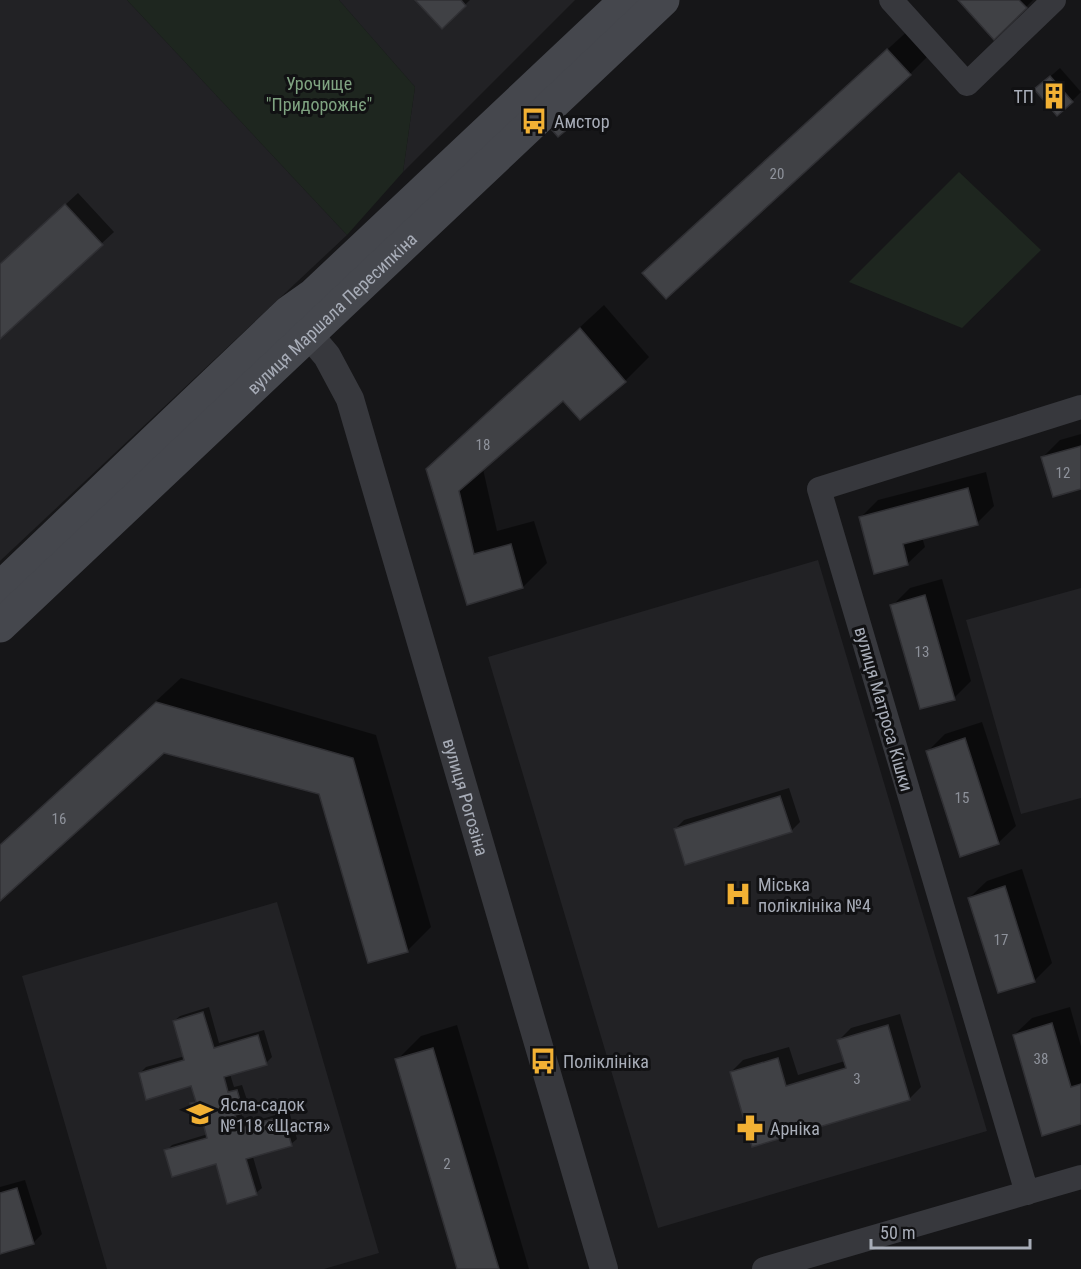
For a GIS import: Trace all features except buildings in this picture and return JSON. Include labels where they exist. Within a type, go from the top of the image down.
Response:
[{"type":"main road","name":"вулиця Маршала Пересипкіна","points":[[0,626],[300,324],[313,295],[626,0]]},
{"type":"main road","name":"вулиця Маршала Пересипкіна","points":[[0,588],[663,0]]},
{"type":"street","points":[[891,0],[968,84],[1054,0]]},
{"type":"street","name":"вулиця Рогозіна","points":[[300,324],[336,370],[350,399],[604,1269]]},
{"type":"street","name":"вулиця Матроса Кішки","points":[[1027,1193],[819,489],[1081,406]]},
{"type":"street","points":[[764,1269],[1081,1177]]},
{"type":"shaded area","points":[[0,0],[127,0],[347,235],[0,561]]},
{"type":"shaded area","points":[[339,0],[575,0],[403,172],[415,87]]},
{"type":"shaded area","name":"Міська поліклініка №4","points":[[818,560],[987,1131],[658,1228],[488,657]]},
{"type":"shaded area","points":[[1081,588],[1081,798],[1021,814],[966,620]]},
{"type":"shaded area","name":"Ясла-садок №118 «Щастя»","points":[[277,902],[379,1253],[324,1269],[107,1269],[22,976]]},
{"type":"green space","name":"Урочище \"Придорожнє\"","points":[[127,0],[339,0],[415,87],[403,172],[347,235]]},
{"type":"green space","points":[[959,172],[1041,250],[962,328],[849,282]]},
{"type":"place","name":"ТП","points":[[1054,96]]},
{"type":"place","name":"Амстор","points":[[534,121]]},
{"type":"place","name":"Міська поліклініка №4","points":[[738,894]]},
{"type":"place","name":"Поліклініка","points":[[543,1061]]},
{"type":"place","name":"Ясла-садок №118 «Щастя»","points":[[200,1114]]},
{"type":"place","name":"Арніка","points":[[750,1128]]}]
